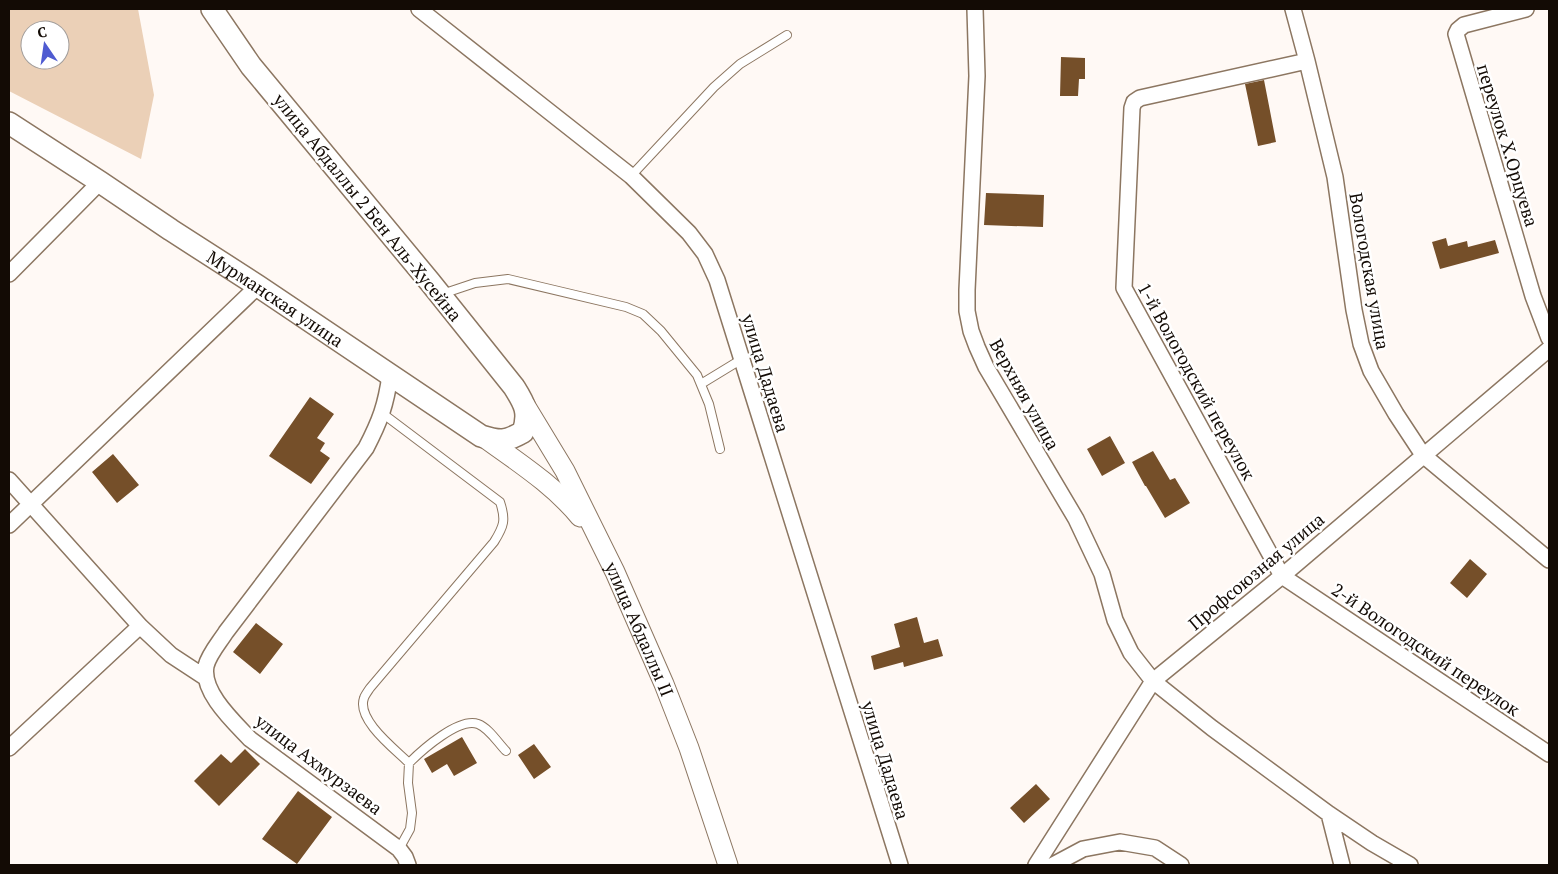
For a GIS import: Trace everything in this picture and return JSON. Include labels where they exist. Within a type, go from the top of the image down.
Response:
[{"type":"main road","name":"улица Абдаллы 2 Бен Аль-Хусейна","points":[[212,9],[251,66],[440,294],[514,387],[525,405]]},
{"type":"main road","name":"Мурманская улица","points":[[9,123],[258,286],[481,436],[498,441],[511,439],[523,432],[527,422],[525,405]]},
{"type":"street","name":"улица Дадаева","points":[[419,9],[631,176],[689,233],[705,254],[717,280],[742,358],[900,865]]},
{"type":"street","name":"Верхняя улица","points":[[975,9],[977,76],[967,290],[967,311],[970,331],[986,367],[1076,519],[1102,574],[1115,620],[1131,653],[1153,681],[1212,728],[1329,814],[1372,843],[1410,865]]},
{"type":"street","name":"Вологодская улица","points":[[1293,9],[1334,177],[1354,310],[1371,371],[1423,455],[1549,560]]},
{"type":"street","name":"переулок Х.Орцуева","points":[[1526,9],[1464,25],[1456,34],[1533,296],[1549,338]]},
{"type":"street","name":"1-й Вологодский переулок","points":[[1282,576],[1124,289],[1123,284],[1132,108],[1134,102],[1140,98],[1307,61]]},
{"type":"street","points":[[9,274],[100,182]]},
{"type":"street","points":[[9,525],[258,286]]},
{"type":"street","name":"Профсоюзная улица","points":[[1036,865],[1153,681],[1282,576],[1549,349]]},
{"type":"street","points":[[206,678],[206,667],[210,656],[226,632],[366,448],[377,427],[386,401],[390,375]]},
{"type":"street","name":"улица Абдаллы II","points":[[525,405],[565,471],[599,538],[664,684],[689,748],[728,865]]},
{"type":"street","points":[[481,436],[530,470],[568,502],[599,538]]},
{"type":"street","points":[[9,480],[140,626],[171,655],[206,678]]},
{"type":"street","name":"2-й Вологодский переулок","points":[[1282,576],[1549,754]]},
{"type":"street","points":[[9,748],[140,626]]},
{"type":"street","name":"улица Ахмурзаева","points":[[206,678],[211,691],[229,717],[250,738],[400,849]]},
{"type":"street","points":[[1329,814],[1342,865]]},
{"type":"street","points":[[1053,865],[1083,850],[1120,842],[1156,848],[1181,865]]},
{"type":"street","points":[[400,849],[408,865]]},
{"type":"lane","points":[[631,176],[714,86],[740,64],[787,35]]},
{"type":"lane","points":[[440,294],[475,283],[508,279],[626,307],[643,314],[661,331],[697,375],[709,404],[720,449]]},
{"type":"lane","points":[[701,384],[742,358]]},
{"type":"lane","points":[[382,413],[500,502],[504,515],[501,531],[494,542],[370,688],[363,700],[365,714],[373,727],[409,763],[424,749],[461,724],[477,723],[487,729],[506,751]]},
{"type":"lane","name":"улица Ахмурзаева","points":[[400,849],[410,829],[412,813],[408,783],[409,763]]},
{"type":"shaded area","points":[[9,9],[138,9],[154,95],[141,159],[9,91]]},
{"type":"building","points":[[1061,57],[1085,58],[1085,79],[1079,79],[1078,96],[1060,96]]},
{"type":"building","points":[[1264,80],[1276,142],[1258,146],[1245,84]]},
{"type":"building","points":[[986,193],[1044,195],[1043,227],[984,225]]},
{"type":"building","points":[[1446,238],[1448,246],[1467,241],[1468,247],[1495,240],[1499,253],[1440,269],[1432,242]]},
{"type":"building","points":[[310,397],[334,414],[317,438],[325,443],[320,451],[330,458],[311,484],[269,456]]},
{"type":"building","points":[[1110,436],[1125,463],[1102,476],[1087,449]]},
{"type":"building","points":[[1153,451],[1170,480],[1175,478],[1190,503],[1165,518],[1132,462]]},
{"type":"building","points":[[113,454],[139,485],[117,503],[92,472]]},
{"type":"building","points":[[1470,559],[1487,574],[1467,598],[1450,583]]},
{"type":"building","points":[[917,617],[924,643],[938,639],[943,656],[904,667],[903,662],[874,670],[871,656],[900,647],[894,624]]},
{"type":"building","points":[[256,623],[283,644],[260,674],[233,652]]},
{"type":"building","points":[[462,737],[477,763],[454,776],[447,764],[432,773],[424,759]]},
{"type":"building","points":[[534,744],[551,767],[534,779],[518,755]]},
{"type":"building","points":[[245,749],[260,764],[219,806],[194,781],[221,754],[231,763]]},
{"type":"building","points":[[1036,784],[1050,799],[1024,823],[1010,808]]},
{"type":"building","points":[[298,791],[332,817],[297,864],[262,839]]}]
